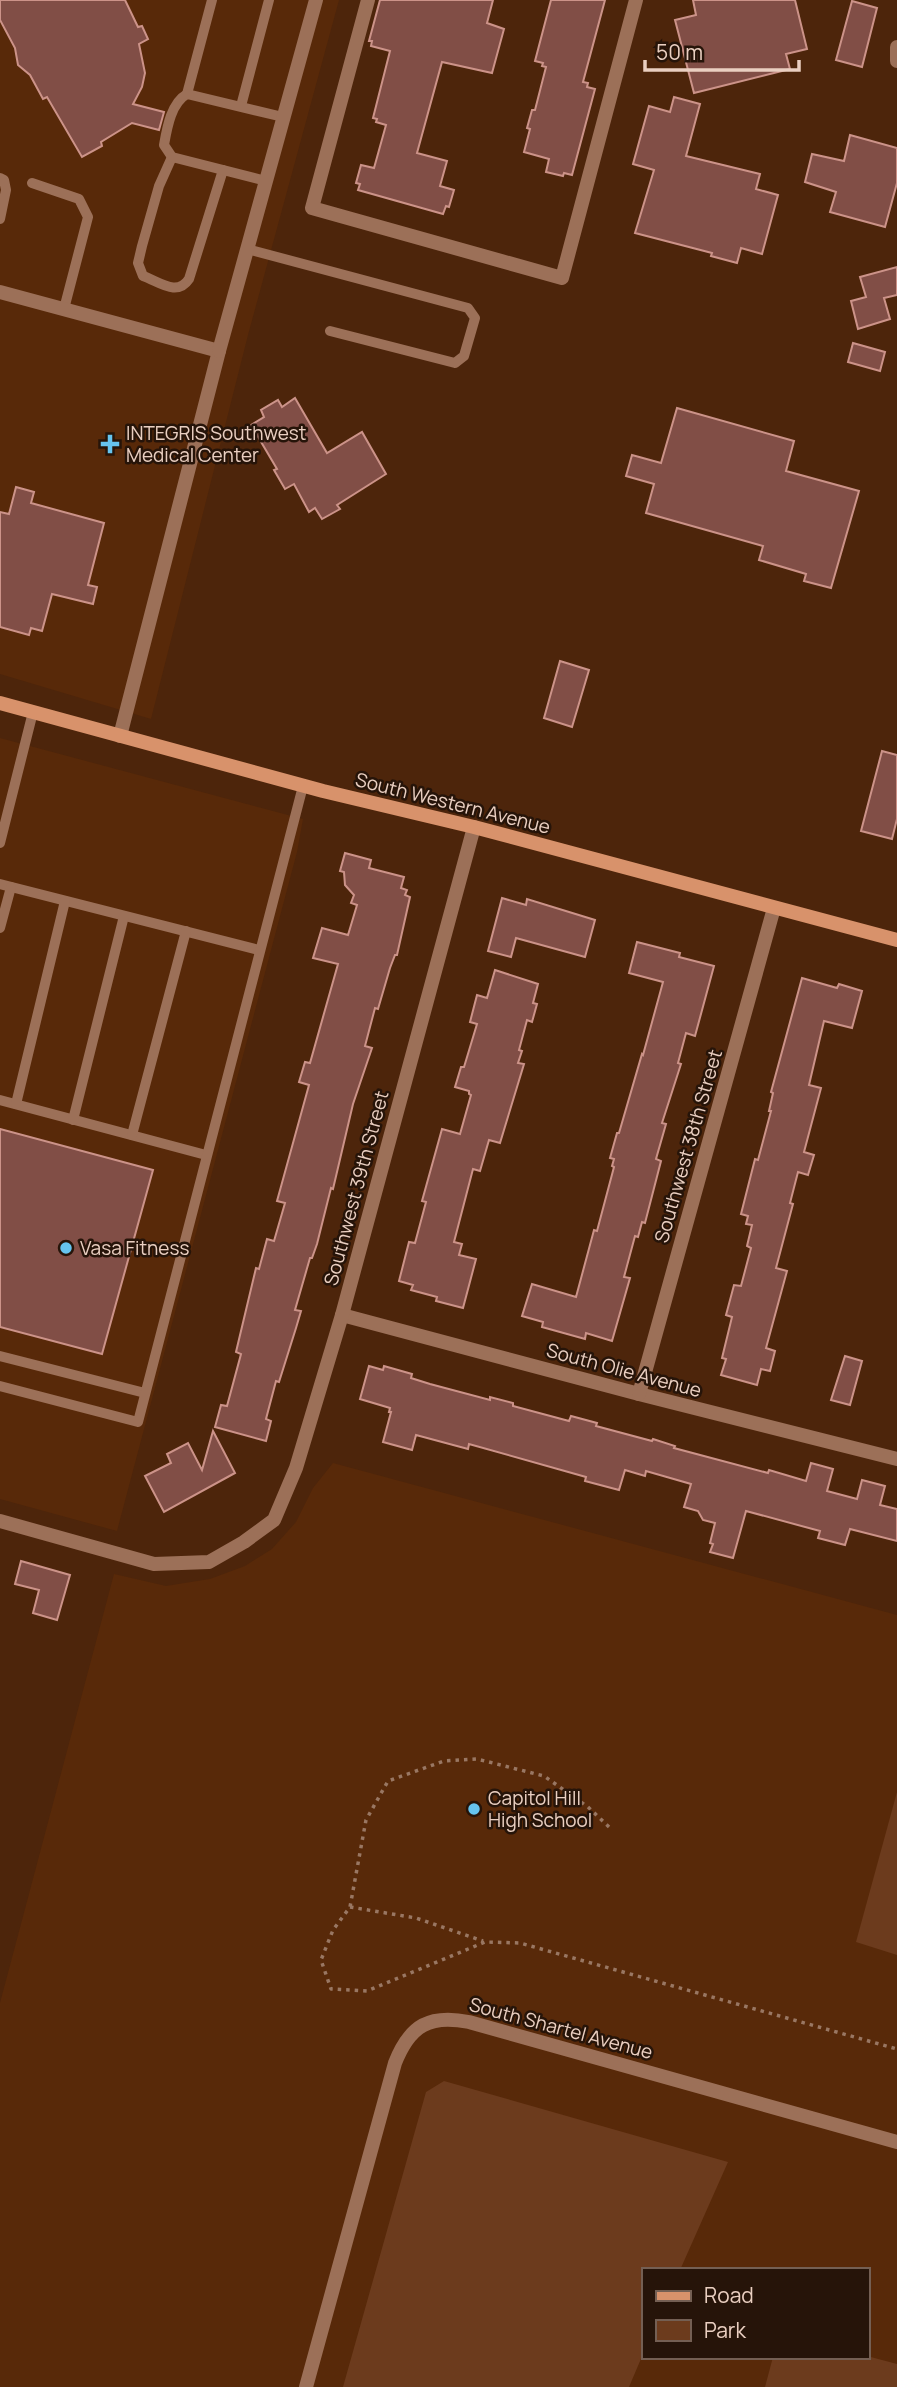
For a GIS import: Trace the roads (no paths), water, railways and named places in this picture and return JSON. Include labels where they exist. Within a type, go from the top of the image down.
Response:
[{"type":"main road","name":"South Western Avenue","points":[[0,703],[303,786],[474,827],[897,940]]},
{"type":"street","points":[[120,736],[219,351],[316,0]]},
{"type":"street","points":[[368,0],[312,208],[562,278],[636,0]]},
{"type":"street","points":[[897,47],[897,61]]},
{"type":"street","points":[[0,292],[219,351]]},
{"type":"street","name":"Southwest 39th Street","points":[[0,1521],[154,1564],[209,1562],[244,1542],[274,1520],[296,1468],[342,1315],[474,827]]},
{"type":"street","name":"Southwest 38th Street","points":[[639,1394],[774,908]]},
{"type":"street","name":"South Olie Avenue","points":[[342,1315],[897,1459]]},
{"type":"street","name":"South Shartel Avenue","points":[[306,2387],[395,2063],[407,2038],[425,2023],[445,2020],[469,2022],[897,2142]]},
{"type":"lane","points":[[212,0],[187,94],[181,98],[169,121],[164,145],[172,158],[265,181]]},
{"type":"lane","points":[[241,106],[269,0]]},
{"type":"lane","points":[[187,94],[284,117]]},
{"type":"lane","points":[[172,158],[159,186],[138,263],[143,275],[176,289],[184,287],[190,279],[223,170]]},
{"type":"lane","points":[[0,178],[4,180],[6,190],[0,219]]},
{"type":"lane","points":[[32,183],[79,199],[88,217],[64,309]]},
{"type":"lane","points":[[247,248],[468,308],[475,318],[464,356],[455,363],[330,331]]},
{"type":"lane","points":[[0,843],[33,712]]},
{"type":"lane","points":[[0,1386],[138,1422],[303,786]]},
{"type":"lane","points":[[0,928],[5,886],[260,950]]},
{"type":"lane","points":[[16,1104],[65,901]]},
{"type":"lane","points":[[73,1120],[124,916]]},
{"type":"lane","points":[[132,1135],[186,931]]},
{"type":"lane","points":[[0,1100],[206,1155]]},
{"type":"lane","points":[[0,1356],[145,1393]]},
{"type":"place","name":"INTEGRIS Southwest Medical Center","points":[[110,444]]},
{"type":"place","name":"Vasa Fitness","points":[[66,1248]]},
{"type":"place","name":"Capitol Hill High School","points":[[474,1809]]}]
